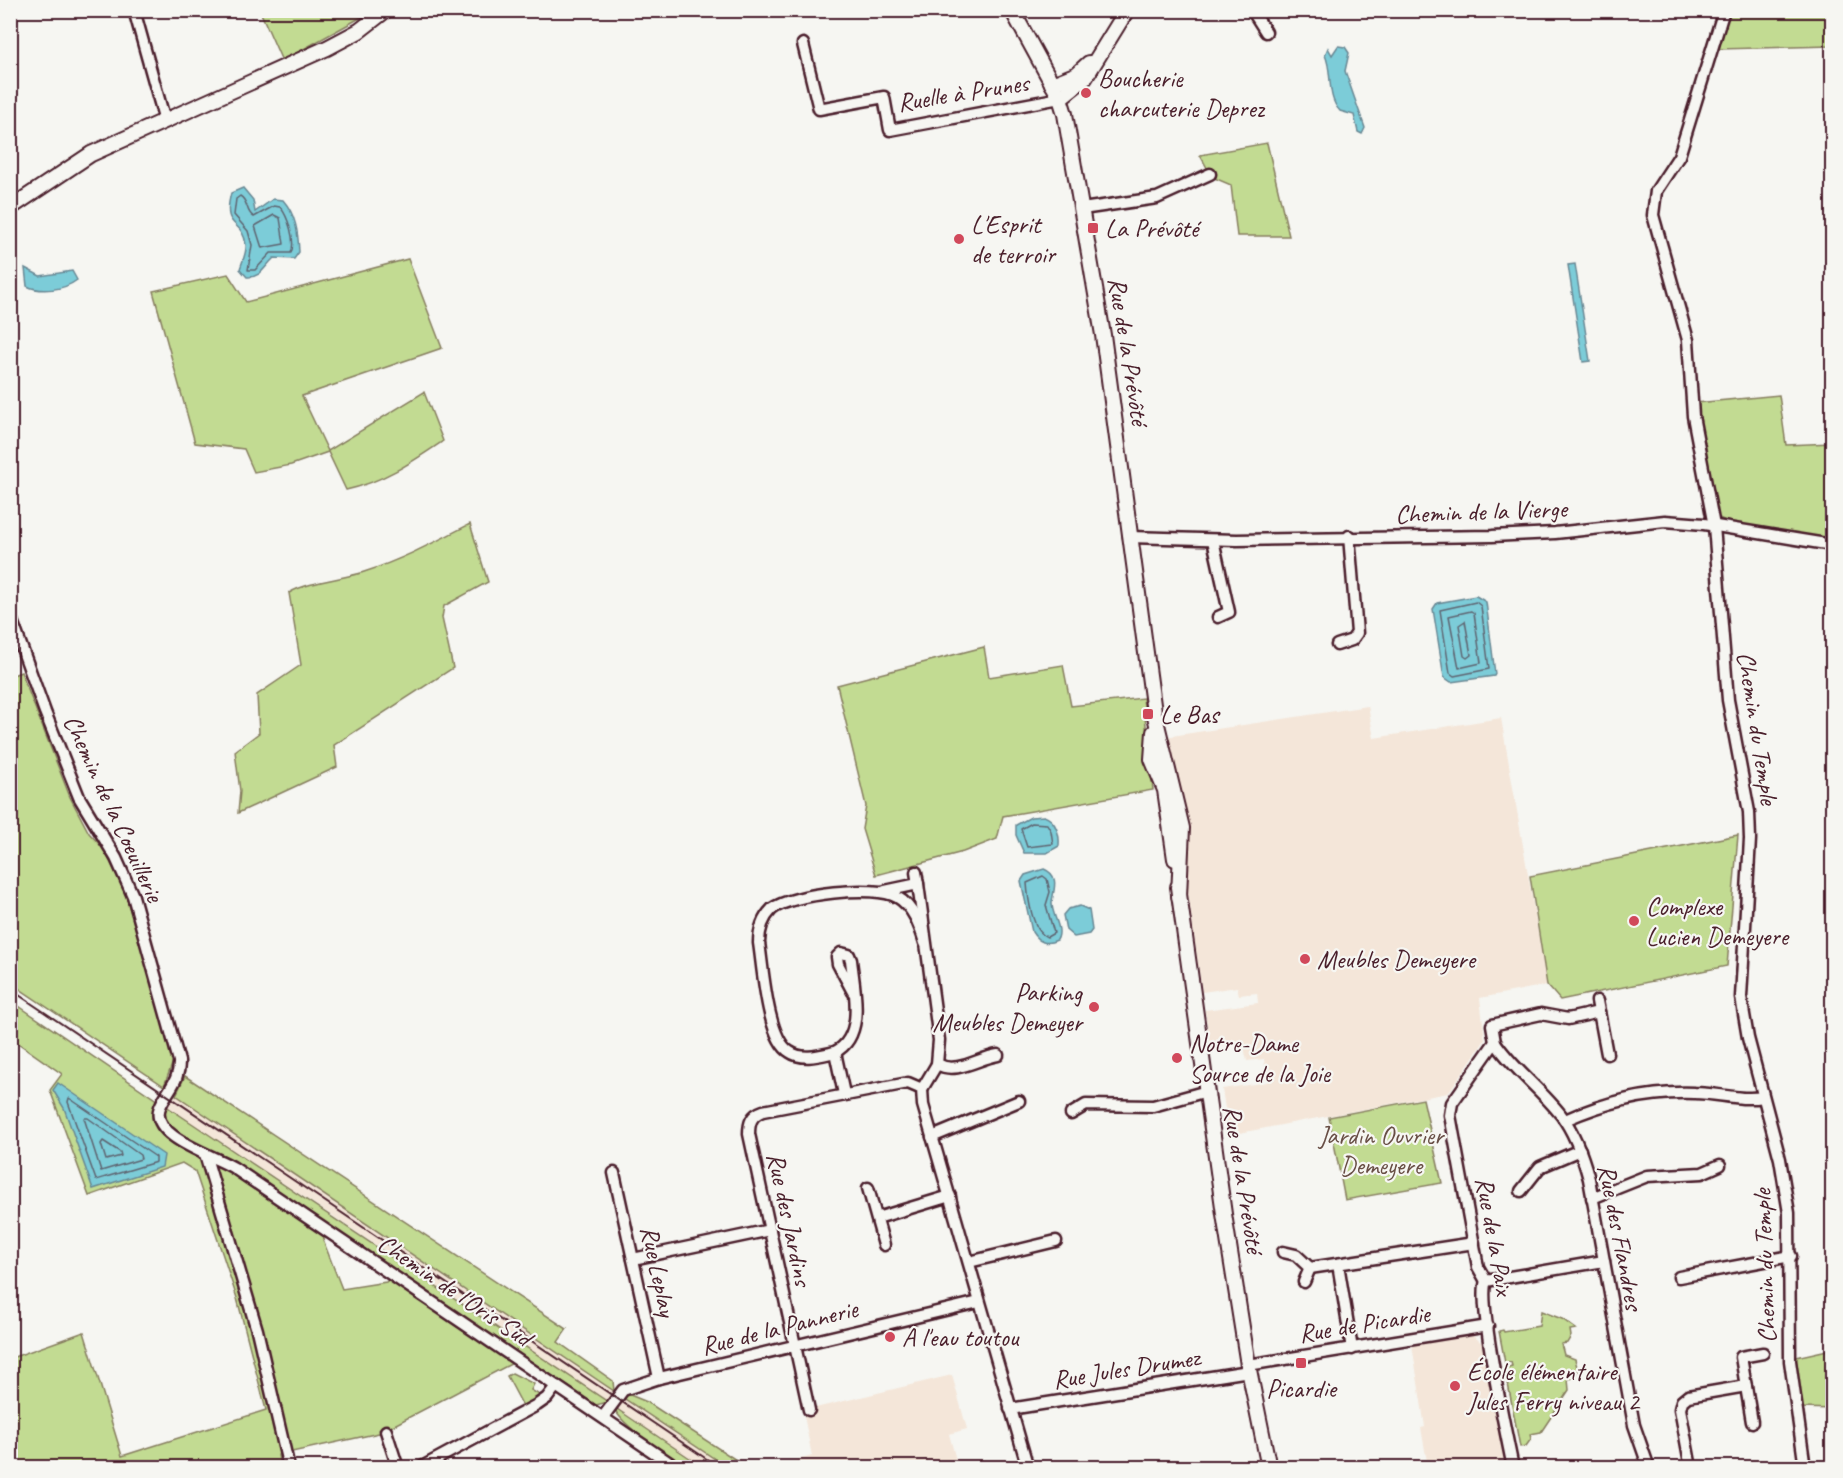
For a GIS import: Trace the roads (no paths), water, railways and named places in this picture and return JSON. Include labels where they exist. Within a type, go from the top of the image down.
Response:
[{"type":"street","points":[[134,10],[165,121]]},
{"type":"street","points":[[10,208],[91,154],[327,48],[359,31],[386,10]]},
{"type":"street","name":"Rue de la Prévôté","points":[[1012,10],[1060,99],[1082,209],[1106,354],[1154,712],[1152,759],[1166,792],[1207,1091],[1249,1368],[1269,1467]]},
{"type":"street","points":[[1251,10],[1266,32]]},
{"type":"street","name":"Chemin du Temple","points":[[1724,10],[1679,156],[1658,185],[1653,208],[1655,226],[1688,340],[1693,416],[1714,526],[1728,700],[1750,830],[1741,997],[1786,1191],[1791,1256],[1790,1361],[1805,1467]]},
{"type":"street","points":[[1052,84],[1077,74],[1126,13]]},
{"type":"street","points":[[1060,99],[1085,78],[1126,13]]},
{"type":"street","name":"Ruelle à Prunes","points":[[803,44],[819,109],[884,97],[890,130],[1060,99]]},
{"type":"street","points":[[1082,209],[1157,198],[1210,174]]},
{"type":"street","name":"Chemin de la Vierge","points":[[1129,537],[1213,540],[1543,534],[1656,521],[1714,526],[1833,545]]},
{"type":"street","points":[[1337,645],[1352,640],[1357,633],[1349,536]]},
{"type":"street","points":[[1213,540],[1229,612],[1218,617]]},
{"type":"street","name":"Chemin de la Coeuillerie","points":[[10,615],[45,712],[80,797],[117,858],[133,896],[178,1053],[177,1078],[159,1108],[161,1125],[180,1140],[205,1154]]},
{"type":"street","points":[[916,872],[939,1040],[937,1064],[922,1089],[922,1099],[1028,1467]]},
{"type":"street","points":[[853,992],[855,1029],[848,1042],[835,1052],[800,1056],[790,1052],[777,1039],[759,943],[761,927],[769,913],[784,902],[858,890],[885,891],[918,884]]},
{"type":"street","points":[[885,891],[896,896],[909,908],[925,943]]},
{"type":"street","points":[[1495,1042],[1492,1025],[1541,1014],[1568,1019],[1598,1007],[1607,1054]]},
{"type":"street","name":"Rue des Flandres","points":[[1495,1042],[1512,1065],[1565,1120],[1580,1150],[1592,1198],[1634,1425],[1650,1467]]},
{"type":"street","name":"Rue de la Paix","points":[[1495,1042],[1451,1107],[1478,1267],[1486,1281],[1483,1292],[1513,1467]]},
{"type":"street","points":[[835,1052],[844,1094],[900,1083],[908,1083],[922,1089]]},
{"type":"street","points":[[937,1064],[954,1069],[981,1058],[998,1055]]},
{"type":"street","points":[[1071,1114],[1086,1105],[1154,1106],[1207,1091]]},
{"type":"street","points":[[1565,1120],[1606,1104],[1652,1095],[1692,1093],[1747,1100],[1763,1097]]},
{"type":"street","name":"Rue des Jardins","points":[[809,1410],[749,1134],[751,1120],[759,1112],[844,1094]]},
{"type":"street","points":[[932,1137],[1019,1101]]},
{"type":"street","points":[[1521,1191],[1540,1167],[1580,1150]]},
{"type":"street","points":[[205,1154],[257,1330],[289,1467]]},
{"type":"street","name":"Chemin de l'Oris Sud","points":[[205,1154],[229,1165],[677,1467]]},
{"type":"street","points":[[1592,1198],[1647,1176],[1702,1173],[1720,1165]]},
{"type":"street","name":"Rue Leplay","points":[[614,1173],[659,1378]]},
{"type":"street","points":[[868,1188],[885,1245]]},
{"type":"street","points":[[877,1218],[950,1196]]},
{"type":"street","points":[[633,1259],[770,1230]]},
{"type":"street","points":[[969,1262],[1056,1241]]},
{"type":"street","points":[[1310,1268],[1474,1243]]},
{"type":"street","points":[[1284,1252],[1296,1255],[1310,1268]]},
{"type":"street","points":[[1679,1277],[1791,1256]]},
{"type":"street","points":[[1486,1281],[1604,1261]]},
{"type":"street","points":[[1338,1264],[1352,1349]]},
{"type":"street","points":[[1304,1282],[1310,1268]]},
{"type":"street","name":"Rue de la Pannerie","points":[[603,1417],[622,1390],[659,1378],[979,1302]]},
{"type":"street","name":"Rue de Picardie","points":[[1249,1368],[1488,1326]]},
{"type":"street","points":[[1752,1422],[1741,1357],[1763,1353]]},
{"type":"street","name":"Rue Jules Drumez","points":[[1010,1409],[1249,1368]]},
{"type":"street","points":[[420,1467],[537,1405],[547,1398],[556,1386]]},
{"type":"street","points":[[1691,1467],[1680,1409],[1682,1401],[1692,1395],[1746,1386]]},
{"type":"street","points":[[386,1431],[398,1467]]},
{"type":"water","points":[[1338,46],[1345,47],[1349,53],[1345,71],[1365,128],[1362,134],[1358,132],[1354,115],[1340,111],[1331,92],[1325,55],[1328,48],[1332,55]]},
{"type":"water","points":[[243,188],[253,200],[255,212],[273,199],[283,200],[294,218],[298,238],[299,252],[294,259],[274,258],[259,274],[252,277],[247,277],[240,269],[246,245],[241,231],[229,213],[231,193]]},
{"type":"water","points":[[1575,264],[1590,361],[1583,362],[1568,265]]},
{"type":"water","points":[[25,268],[40,276],[72,271],[77,280],[59,288],[46,290],[33,288],[27,286]]},
{"type":"water","points":[[1476,596],[1486,602],[1495,674],[1451,682],[1444,677],[1433,609],[1437,603]]},
{"type":"water","points":[[1044,816],[1052,821],[1056,828],[1059,846],[1047,853],[1024,853],[1016,835],[1016,825],[1031,817]]},
{"type":"water","points":[[1044,869],[1053,876],[1055,884],[1052,907],[1059,931],[1057,940],[1049,942],[1040,941],[1032,932],[1021,881],[1025,875]]},
{"type":"water","points":[[1080,906],[1089,910],[1092,930],[1089,934],[1074,937],[1066,930],[1063,915],[1068,909]]},
{"type":"water","points":[[58,1083],[164,1155],[162,1167],[93,1189],[64,1108],[53,1090]]},
{"type":"railway","points":[[10,989],[720,1468]]},
{"type":"place","name":"Boucherie charcuterie Deprez","points":[[1086,93]]},
{"type":"place","name":"La Prévôté","points":[[1093,228]]},
{"type":"place","name":"L'Esprit de terroir","points":[[959,239]]},
{"type":"place","name":"Le Bas","points":[[1148,714]]},
{"type":"place","name":"Complexe Lucien Demeyere","points":[[1634,921]]},
{"type":"place","name":"Meubles Demeyere","points":[[1305,959]]},
{"type":"place","name":"Parking Meubles Demeyer","points":[[1094,1007]]},
{"type":"place","name":"Notre-Dame Source de la Joie","points":[[1177,1058]]},
{"type":"place","name":"A l'eau toutou","points":[[890,1337]]},
{"type":"place","name":"Picardie","points":[[1301,1363]]},
{"type":"place","name":"École élémentaire Jules Ferry niveau 2","points":[[1455,1386]]},
{"type":"park label","name":"Jardin Ouvrier Demeyere","points":[[1381,1150]]}]
